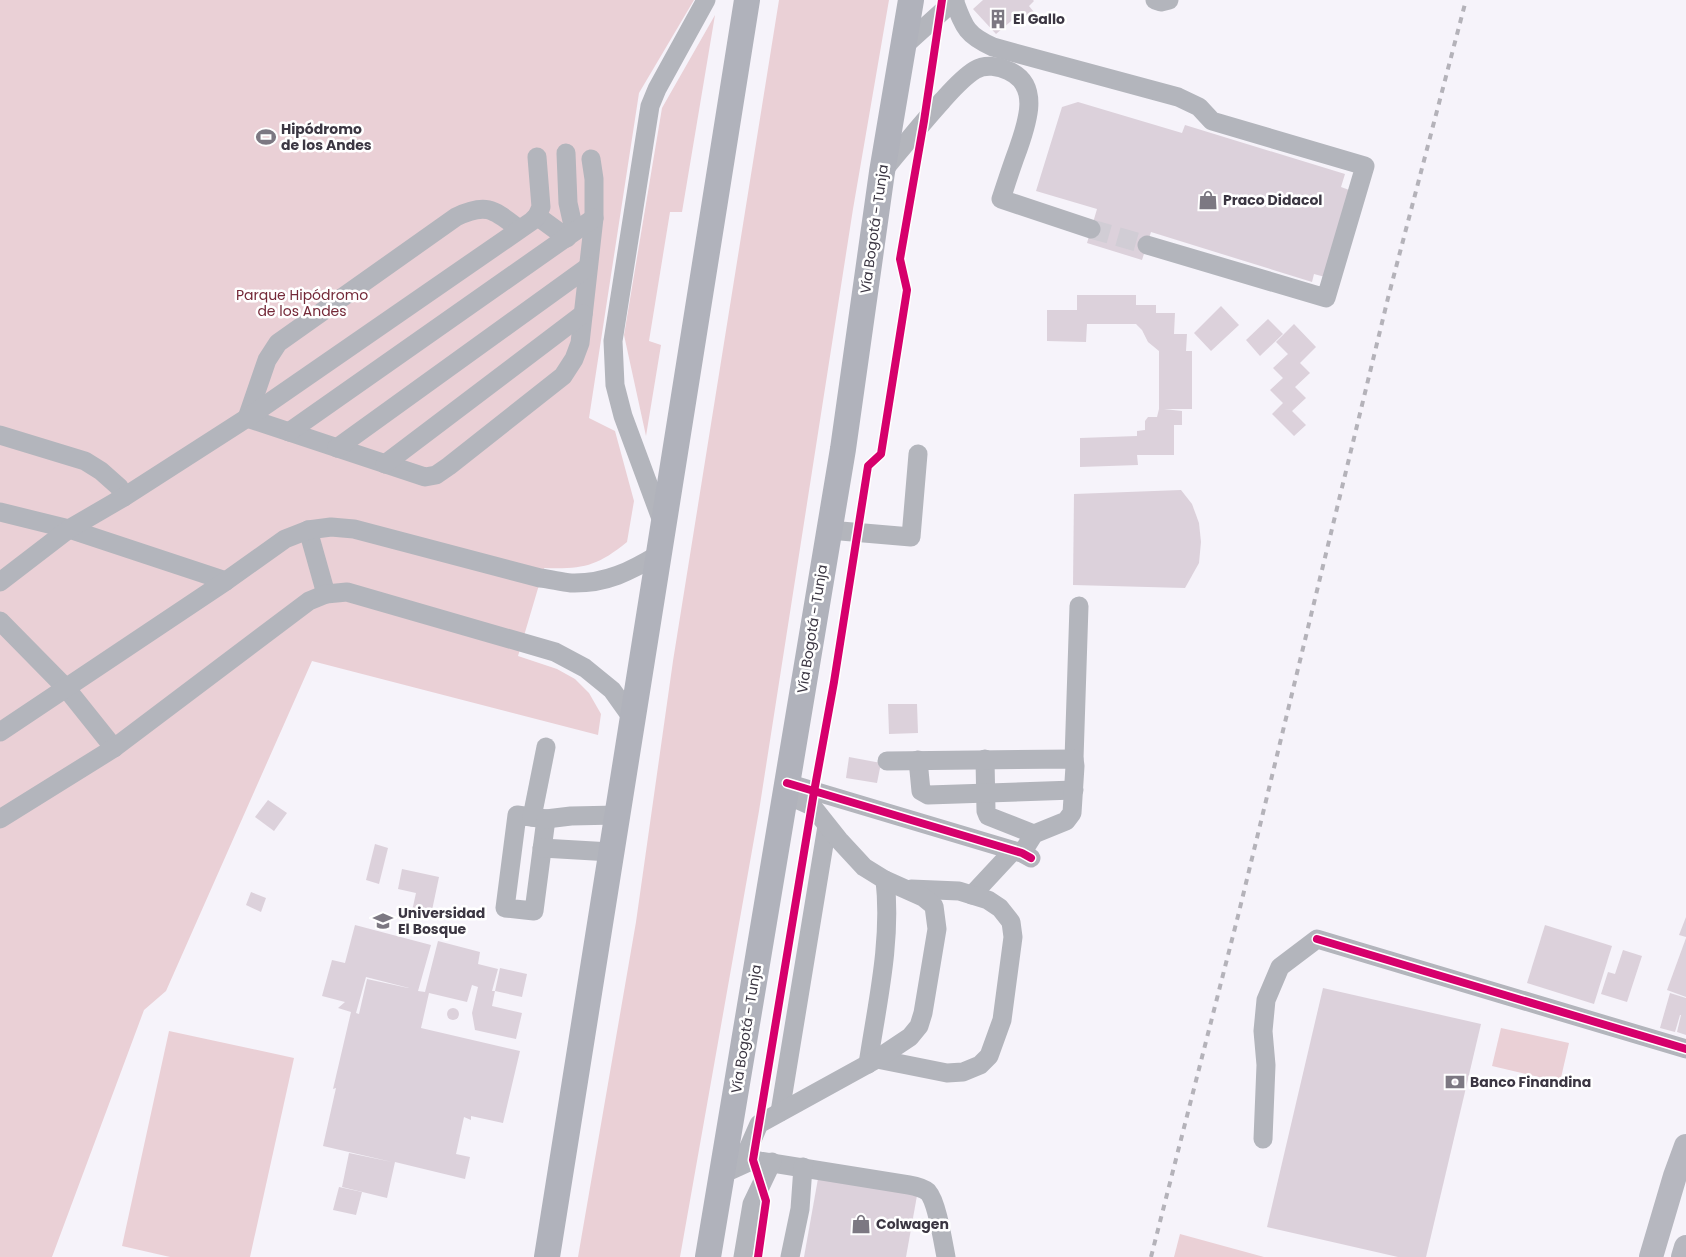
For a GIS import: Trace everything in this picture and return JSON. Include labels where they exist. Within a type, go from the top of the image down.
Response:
[{"type":"highway","points":[[547,1257],[747,0]]},
{"type":"highway","name":"Vía Bogotá - Tunja","points":[[708,1257],[843,449],[882,172],[911,0]]},
{"type":"main road","points":[[1651,1257],[1686,1146]]},
{"type":"main road","points":[[1683,1257],[1686,1247]]},
{"type":"street","points":[[664,526],[623,416],[615,385],[613,341],[650,106],[657,89],[706,0]]},
{"type":"street","points":[[904,46],[954,0],[963,24],[971,35],[993,48],[1178,97],[1199,108],[1212,121],[1365,166],[1326,298],[1147,245]]},
{"type":"street","points":[[1155,0],[1161,2],[1169,0]]},
{"type":"street","points":[[984,67],[993,48]]},
{"type":"street","points":[[882,172],[924,121],[959,83],[977,69],[998,67],[1011,72],[1023,82],[1029,97],[1027,122],[1001,199],[1091,229]]},
{"type":"street","points":[[566,153],[571,234]]},
{"type":"street","points":[[0,582],[70,529],[124,497],[247,418],[537,216],[540,207],[537,157]]},
{"type":"street","points":[[247,418],[425,477],[436,475],[449,466],[563,376],[574,359],[580,343],[594,218],[594,179],[591,159]]},
{"type":"street","points":[[247,418],[268,360],[278,343],[456,217],[472,209],[488,209],[519,229]]},
{"type":"street","points":[[537,216],[571,234]]},
{"type":"street","points":[[289,432],[594,218]]},
{"type":"street","points":[[338,448],[588,267]]},
{"type":"street","points":[[385,464],[583,314]]},
{"type":"street","points":[[0,435],[85,461],[101,471],[118,487],[124,497]]},
{"type":"street","points":[[829,530],[911,537],[918,454]]},
{"type":"street","points":[[0,512],[70,529],[226,581]]},
{"type":"street","points":[[0,732],[226,581],[285,539],[308,530],[331,527],[354,529],[540,578],[571,583],[602,580],[632,570],[659,554]]},
{"type":"street","points":[[308,530],[326,594]]},
{"type":"street","points":[[0,819],[114,748],[309,601],[326,594],[347,592],[555,652],[585,668],[612,690],[632,718]]},
{"type":"street","points":[[972,896],[1022,854],[1034,834],[1066,821],[1072,813],[1079,606]]},
{"type":"street","points":[[0,621],[66,688],[114,748]]},
{"type":"street","points":[[546,747],[539,818],[542,848],[534,911],[505,908],[518,815],[539,818],[617,815]]},
{"type":"street","points":[[985,759],[986,811],[988,816],[1034,834]]},
{"type":"street","points":[[887,761],[1074,759]]},
{"type":"street","points":[[918,760],[919,787],[921,791],[928,795],[1074,790]]},
{"type":"street","points":[[723,1173],[748,1149],[759,1124],[872,1062],[910,1037],[918,1026],[923,1013],[937,929],[934,906],[923,896],[885,880],[864,868],[812,806],[786,789]]},
{"type":"street","points":[[786,789],[1022,854]]},
{"type":"street","points":[[780,1112],[827,826]]},
{"type":"street","points":[[542,848],[611,852]]},
{"type":"street","points":[[872,1062],[888,910],[885,880]]},
{"type":"street","points":[[872,1062],[947,1072],[963,1072],[980,1065],[989,1056],[1002,1020],[1013,937],[1011,922],[1000,908],[988,900],[958,891],[904,889]]},
{"type":"street","points":[[1263,1139],[1266,1065],[1263,1031],[1266,1000],[1280,967],[1317,939],[1686,1049]]},
{"type":"street","points":[[723,1173],[753,1160],[910,1184],[922,1188],[928,1192],[932,1201],[946,1257]]},
{"type":"street","points":[[742,1257],[752,1204],[772,1162]]},
{"type":"street","points":[[790,1257],[800,1209],[803,1167]]},
{"type":"green space","name":"Parque Hipódromo de los Andes","points":[[0,0],[694,0],[639,93],[589,418],[615,431],[634,501],[627,542],[606,557],[588,565],[569,568],[544,568],[518,656],[557,669],[575,679],[589,693],[601,714],[598,735],[312,661],[166,991],[144,1010],[52,1257],[0,1257]]},
{"type":"green space","points":[[779,0],[889,0],[853,209],[759,811],[680,1257],[578,1257],[636,922],[673,661]]},
{"type":"green space","points":[[715,15],[682,212],[670,212],[649,341],[661,345],[646,436],[624,335],[662,108]]},
{"type":"green space","points":[[1501,1028],[1569,1043],[1560,1082],[1492,1066]]},
{"type":"green space","points":[[169,1031],[294,1058],[250,1257],[170,1257],[122,1246]]},
{"type":"green space","points":[[1180,1234],[1264,1257],[1174,1257]]},
{"type":"building","name":"El Gallo","points":[[983,0],[1033,0],[1029,6],[1034,12],[1022,23],[1017,16],[996,34],[973,9]]},
{"type":"building","name":"Praco Didacol","points":[[1078,102],[1182,133],[1185,125],[1345,174],[1341,187],[1352,191],[1325,277],[1314,274],[1312,282],[1151,232],[1142,260],[1087,243],[1097,209],[1036,191],[1062,107]]},
{"type":"building","points":[[1077,295],[1136,295],[1136,305],[1156,305],[1156,313],[1175,313],[1174,334],[1187,334],[1186,351],[1192,351],[1192,409],[1164,409],[1182,411],[1182,425],[1174,425],[1174,455],[1137,455],[1138,465],[1080,467],[1080,438],[1137,436],[1137,431],[1145,430],[1145,421],[1148,417],[1157,417],[1159,409],[1159,351],[1148,342],[1142,330],[1136,324],[1087,324],[1086,342],[1047,341],[1047,310],[1077,310]]},
{"type":"building","points":[[1221,306],[1239,325],[1211,351],[1194,333]]},
{"type":"building","points":[[1268,319],[1283,334],[1260,356],[1246,340]]},
{"type":"building","points":[[1294,324],[1316,347],[1300,363],[1310,373],[1295,387],[1306,398],[1292,411],[1306,425],[1294,436],[1272,414],[1283,403],[1270,390],[1283,378],[1273,368],[1288,354],[1276,342]]},
{"type":"building","points":[[1181,490],[1192,504],[1199,523],[1201,542],[1199,563],[1185,588],[1073,585],[1074,494]]},
{"type":"building","points":[[888,704],[917,704],[918,733],[889,734]]},
{"type":"building","points":[[849,757],[881,763],[877,783],[846,778]]},
{"type":"building","points":[[268,800],[287,813],[274,831],[255,817]]},
{"type":"building","points":[[375,844],[388,848],[379,884],[366,880]]},
{"type":"building","points":[[402,869],[439,877],[431,915],[412,911],[416,893],[398,889]]},
{"type":"building","points":[[251,892],[266,898],[261,912],[246,905]]},
{"type":"building","points":[[1686,917],[1686,937],[1679,935]]},
{"type":"building","points":[[355,925],[431,945],[418,991],[425,992],[438,941],[480,952],[478,964],[498,969],[492,991],[495,991],[492,1006],[522,1013],[516,1039],[475,1030],[472,1013],[478,987],[472,985],[467,1002],[429,993],[421,1028],[520,1051],[503,1123],[471,1116],[471,1120],[464,1117],[456,1154],[470,1157],[465,1179],[395,1162],[387,1198],[342,1187],[349,1153],[392,1162],[323,1146],[336,1088],[333,1089],[351,1012],[338,1008],[345,1002],[322,996],[332,960],[345,963]],"holes":[[[366,977],[409,988],[367,979],[359,1014],[356,1013]]]},
{"type":"building","points":[[1545,925],[1612,946],[1594,1004],[1527,983]]},
{"type":"building","points":[[1686,938],[1686,997],[1667,990]]},
{"type":"building","points":[[1623,950],[1642,956],[1627,1002],[1601,994],[1608,972],[1615,974]]},
{"type":"building","points":[[500,968],[527,974],[522,997],[495,991]]},
{"type":"building","points":[[1323,988],[1481,1024],[1426,1257],[1398,1257],[1267,1227]]},
{"type":"building","points":[[1670,993],[1686,998],[1686,1035],[1677,1032],[1681,1015],[1675,1032],[1660,1028]]},
{"type":"building","points":[[451,1008],[455,1008],[459,1014],[455,1020],[451,1020],[447,1016],[447,1012]]},
{"type":"building","name":"Colwagen","points":[[819,1173],[918,1190],[906,1257],[804,1257]]},
{"type":"building","points":[[339,1187],[362,1192],[356,1215],[333,1210]]},
{"type":"tunnel","points":[[1091,229],[1147,245]]},
{"type":"railway","points":[[1151,1257],[1238,916],[1388,298],[1466,0]]},
{"type":"cycle path","points":[[758,1257],[766,1201],[753,1160],[834,682],[868,466],[881,454],[907,290],[900,259],[924,121],[942,0]]},
{"type":"cycle path","points":[[787,783],[1022,853],[1031,858]]},
{"type":"cycle path","points":[[1317,939],[1686,1049]]},
{"type":"place","name":"El Gallo","points":[[998,19]]},
{"type":"place","name":"Hipódromo de los Andes","points":[[266,137]]},
{"type":"place","name":"Praco Didacol","points":[[1208,200]]},
{"type":"place","name":"Universidad El Bosque","points":[[383,921]]},
{"type":"place","name":"Banco Finandina","points":[[1455,1082]]},
{"type":"place","name":"Colwagen","points":[[861,1224]]}]
